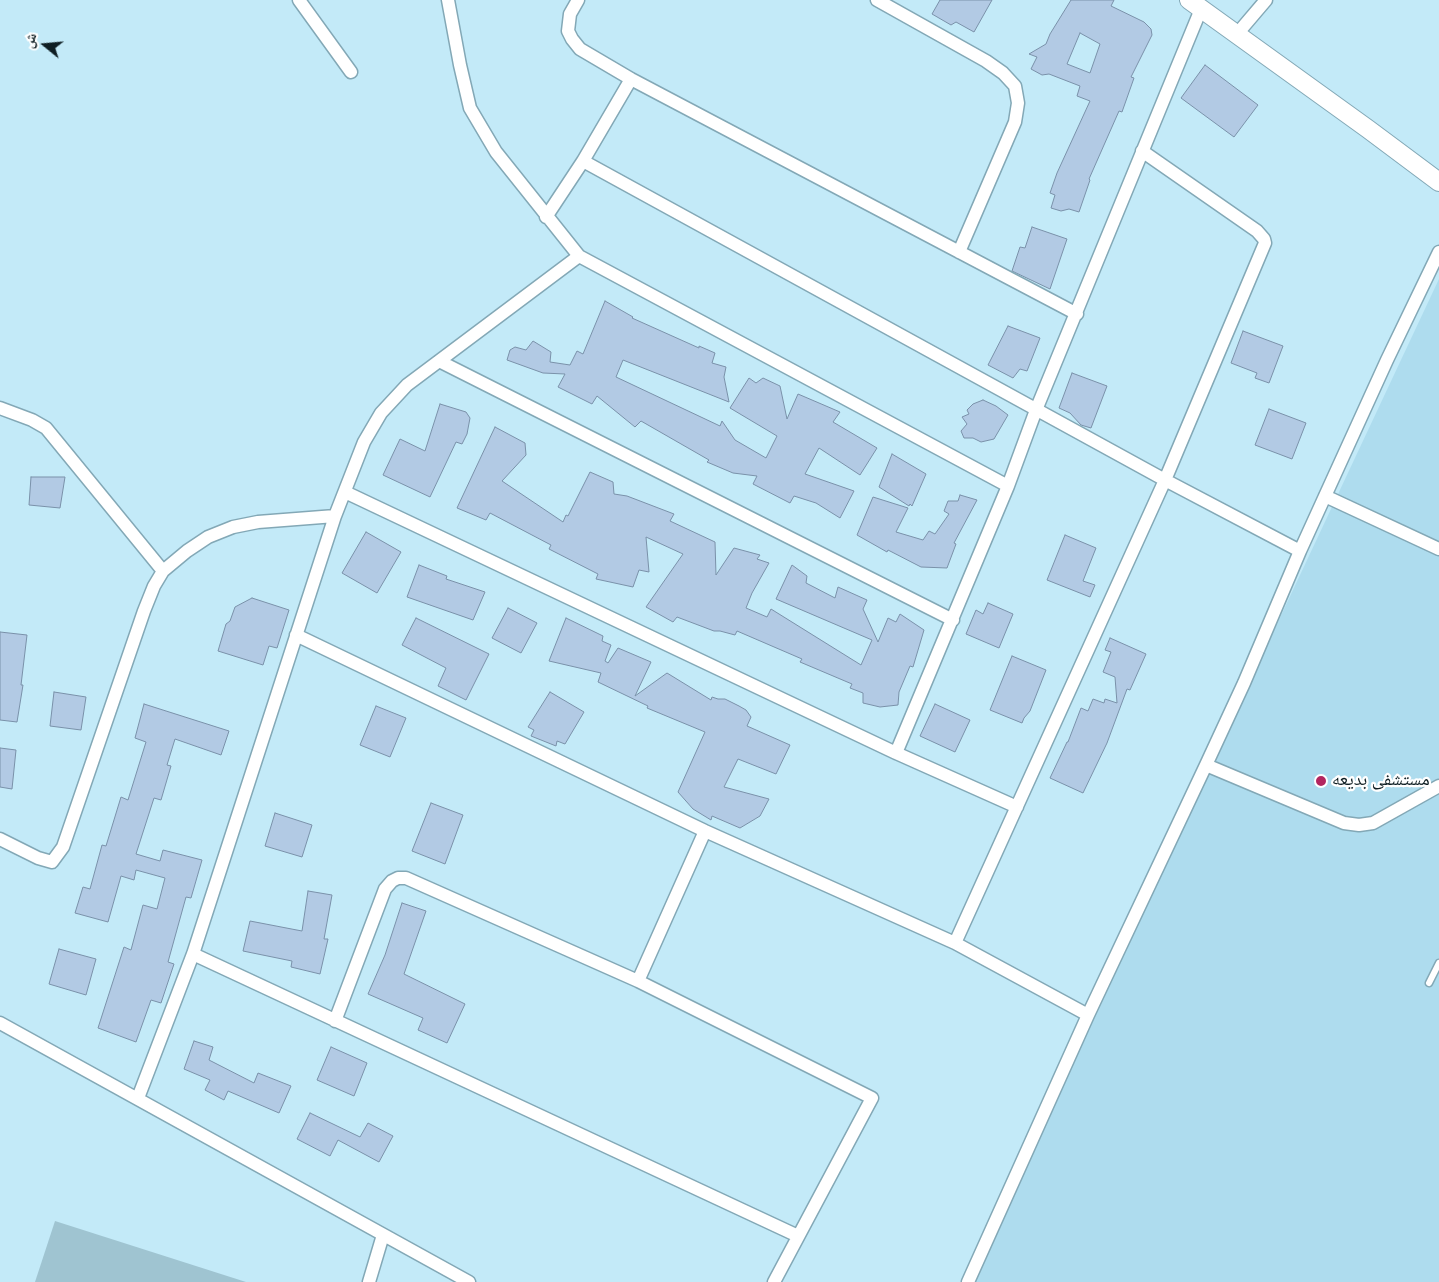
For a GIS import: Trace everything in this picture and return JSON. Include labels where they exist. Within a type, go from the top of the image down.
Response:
[{"type":"street","points":[[300,0],[351,72]]},
{"type":"street","points":[[448,0],[470,108],[496,152],[579,256],[1008,486]]},
{"type":"street","points":[[578,0],[570,14],[568,31],[580,49],[632,79],[1077,314]]},
{"type":"street","points":[[877,0],[986,61],[1003,73],[1015,86],[1018,103],[1015,122],[959,252]]},
{"type":"street","points":[[1243,27],[1266,0]]},
{"type":"street","points":[[1199,3],[1243,27],[1439,170]]},
{"type":"street","points":[[896,753],[1008,486],[1036,410],[1077,314],[1199,3]]},
{"type":"street","points":[[1199,3],[1439,182]]},
{"type":"street","points":[[546,216],[583,161],[632,79]]},
{"type":"street","points":[[955,943],[1166,480],[1265,244],[1264,239],[1256,231],[1142,151]]},
{"type":"street","points":[[583,161],[1036,410],[1300,550]]},
{"type":"street","points":[[968,1282],[1088,1015],[1244,683],[1300,550],[1439,252]]},
{"type":"street","points":[[138,1098],[193,954],[335,516],[364,442],[381,413],[407,385],[579,256]]},
{"type":"street","points":[[440,361],[953,620]]},
{"type":"street","points":[[0,408],[32,420],[46,428],[163,571]]},
{"type":"street","points":[[345,492],[896,753],[1017,807]]},
{"type":"street","points":[[1325,496],[1439,549]]},
{"type":"street","points":[[0,839],[38,858],[52,862],[60,851],[88,777],[144,611],[154,586],[163,571],[187,550],[208,537],[233,527],[258,522],[335,516]]},
{"type":"street","points":[[296,635],[705,831],[955,943],[1088,1015]]},
{"type":"street","points":[[1206,765],[1344,822],[1359,825],[1373,823],[1439,786]]},
{"type":"street","points":[[638,981],[705,831]]},
{"type":"street","points":[[336,1021],[386,889],[392,881],[398,878],[415,881],[638,981],[872,1098],[774,1282]]},
{"type":"street","points":[[193,954],[798,1236]]},
{"type":"street","points":[[0,1023],[470,1282]]},
{"type":"street","points":[[369,1282],[383,1235]]},
{"type":"lane","points":[[1429,983],[1439,963]]},
{"type":"shaded area","name":"مستشفى بديعه","points":[[1439,279],[1439,1282],[968,1282]]},
{"type":"shaded area","points":[[55,1221],[246,1282],[35,1282]]},
{"type":"building","points":[[940,0],[992,0],[974,32],[956,22],[951,25],[932,14]]},
{"type":"building","points":[[1071,0],[1114,0],[1111,6],[1144,22],[1151,29],[1152,35],[1131,77],[1134,78],[1122,112],[1119,111],[1089,179],[1079,212],[1069,209],[1061,211],[1051,208],[1055,195],[1050,193],[1057,173],[1090,101],[1077,96],[1080,86],[1049,74],[1042,75],[1031,69],[1037,57],[1029,54],[1046,44]],"holes":[[[1080,33],[1100,44],[1090,73],[1067,64]]]},
{"type":"building","points":[[1205,65],[1258,105],[1234,137],[1181,98]]},
{"type":"building","points":[[1032,227],[1067,239],[1050,289],[1012,271],[1020,247],[1025,248]]},
{"type":"building","points":[[605,301],[632,318],[699,348],[699,346],[715,353],[712,363],[726,367],[724,377],[729,402],[623,360],[616,377],[720,426],[722,421],[735,440],[766,458],[777,436],[730,408],[749,378],[756,383],[763,378],[780,386],[787,419],[798,394],[840,412],[833,422],[877,448],[860,475],[819,448],[805,474],[854,491],[840,518],[816,503],[794,496],[790,503],[753,484],[757,476],[733,473],[707,462],[709,460],[641,421],[635,427],[597,396],[592,404],[558,387],[565,374],[543,373],[507,360],[510,350],[515,347],[526,350],[533,341],[551,352],[550,362],[570,365],[577,351],[583,354]]},
{"type":"building","points":[[1008,326],[1040,338],[1027,371],[1020,369],[1013,378],[988,365]]},
{"type":"building","points":[[1243,331],[1283,346],[1269,383],[1255,378],[1257,373],[1231,363]]},
{"type":"building","points":[[1072,373],[1107,386],[1091,428],[1081,425],[1070,413],[1059,408]]},
{"type":"building","points":[[983,400],[996,406],[1008,415],[994,439],[981,442],[973,438],[964,438],[961,431],[967,424],[962,417],[969,414],[967,410],[973,404]]},
{"type":"building","points":[[440,404],[466,412],[470,418],[467,434],[462,444],[456,442],[430,497],[383,475],[400,439],[425,451]]},
{"type":"building","points":[[1269,409],[1306,423],[1292,459],[1255,445]]},
{"type":"building","points":[[495,427],[525,443],[526,455],[502,481],[563,522],[566,515],[568,516],[590,472],[613,482],[614,494],[627,496],[674,514],[670,521],[715,542],[716,575],[734,548],[760,555],[757,559],[769,563],[746,608],[767,617],[771,609],[861,665],[872,640],[776,599],[792,565],[807,576],[806,583],[835,598],[838,587],[867,600],[863,609],[878,642],[888,618],[896,622],[900,614],[924,630],[913,667],[910,666],[899,692],[898,705],[880,707],[863,703],[863,693],[850,688],[852,684],[800,662],[802,659],[737,631],[735,635],[714,631],[677,617],[673,622],[646,607],[683,554],[646,537],[649,572],[639,570],[633,587],[596,579],[598,574],[549,549],[551,545],[490,513],[486,520],[457,508]]},
{"type":"building","points":[[892,454],[926,474],[912,506],[879,487]]},
{"type":"building","points":[[31,477],[65,477],[60,508],[29,505]]},
{"type":"building","points":[[960,495],[977,500],[954,543],[956,544],[947,568],[921,567],[888,550],[887,552],[857,535],[873,497],[908,508],[896,532],[923,540],[929,531],[935,534],[949,514],[944,511],[948,501],[958,501]]},
{"type":"building","points":[[366,532],[401,552],[377,593],[342,573]]},
{"type":"building","points":[[1065,535],[1096,548],[1083,581],[1095,585],[1090,597],[1047,580]]},
{"type":"building","points":[[419,565],[447,576],[446,579],[485,592],[473,620],[407,597]]},
{"type":"building","points":[[252,598],[289,610],[277,648],[269,646],[263,665],[218,651],[226,624],[230,621],[235,607]]},
{"type":"building","points":[[988,603],[1013,614],[999,648],[966,634],[976,610],[983,614]]},
{"type":"building","points":[[508,608],[537,623],[521,653],[492,638]]},
{"type":"building","points":[[416,618],[489,654],[466,700],[438,686],[446,668],[402,645]]},
{"type":"building","points":[[566,618],[603,636],[602,641],[611,645],[605,661],[608,663],[618,648],[651,662],[635,696],[667,673],[711,700],[712,697],[725,699],[746,710],[751,717],[747,726],[790,745],[776,774],[738,759],[724,787],[769,799],[760,816],[740,828],[712,816],[711,820],[693,809],[678,792],[705,732],[647,708],[648,706],[598,682],[601,673],[549,661]]},
{"type":"building","points":[[0,632],[27,635],[21,685],[23,685],[17,722],[0,720]]},
{"type":"building","points":[[1110,638],[1146,654],[1130,690],[1127,689],[1107,743],[1083,793],[1050,778],[1068,742],[1081,708],[1088,711],[1093,699],[1104,703],[1105,699],[1117,703],[1115,677],[1103,672],[1111,652],[1105,650]]},
{"type":"building","points":[[1012,656],[1046,670],[1030,711],[1022,723],[990,710]]},
{"type":"building","points":[[54,692],[86,697],[81,730],[50,726]]},
{"type":"building","points":[[550,692],[584,712],[565,744],[557,741],[556,746],[531,736],[534,730],[528,727]]},
{"type":"building","points":[[144,704],[229,731],[221,755],[175,739],[167,765],[171,766],[161,800],[154,798],[136,854],[160,861],[163,850],[202,860],[191,898],[186,897],[168,962],[174,964],[161,1003],[151,1000],[136,1042],[98,1028],[124,947],[131,950],[143,905],[157,909],[165,878],[136,870],[134,880],[121,876],[108,922],[75,913],[83,887],[90,889],[102,845],[106,846],[121,797],[128,800],[146,742],[135,738]]},
{"type":"building","points":[[935,704],[970,720],[955,752],[920,736]]},
{"type":"building","points":[[376,706],[406,718],[390,757],[360,745]]},
{"type":"building","points":[[0,748],[16,750],[12,789],[0,787]]},
{"type":"building","points":[[431,803],[463,815],[445,864],[412,851]]},
{"type":"building","points":[[275,813],[312,825],[302,857],[265,846]]},
{"type":"building","points":[[308,891],[332,895],[324,939],[328,939],[320,974],[291,967],[292,961],[243,951],[250,921],[302,931]]},
{"type":"building","points":[[402,903],[426,911],[404,974],[465,1004],[447,1043],[418,1030],[423,1018],[368,994],[385,955]]},
{"type":"building","points":[[59,949],[96,959],[86,995],[49,984]]},
{"type":"building","points":[[194,1041],[213,1047],[209,1060],[254,1083],[258,1073],[291,1086],[279,1113],[228,1091],[224,1100],[205,1090],[210,1080],[184,1069]]},
{"type":"building","points":[[331,1047],[367,1063],[354,1096],[317,1080]]},
{"type":"building","points":[[310,1113],[360,1137],[368,1123],[393,1136],[379,1162],[338,1140],[330,1156],[297,1139]]},
{"type":"place","name":"مستشفى بديعه","points":[[1321,781]]}]
